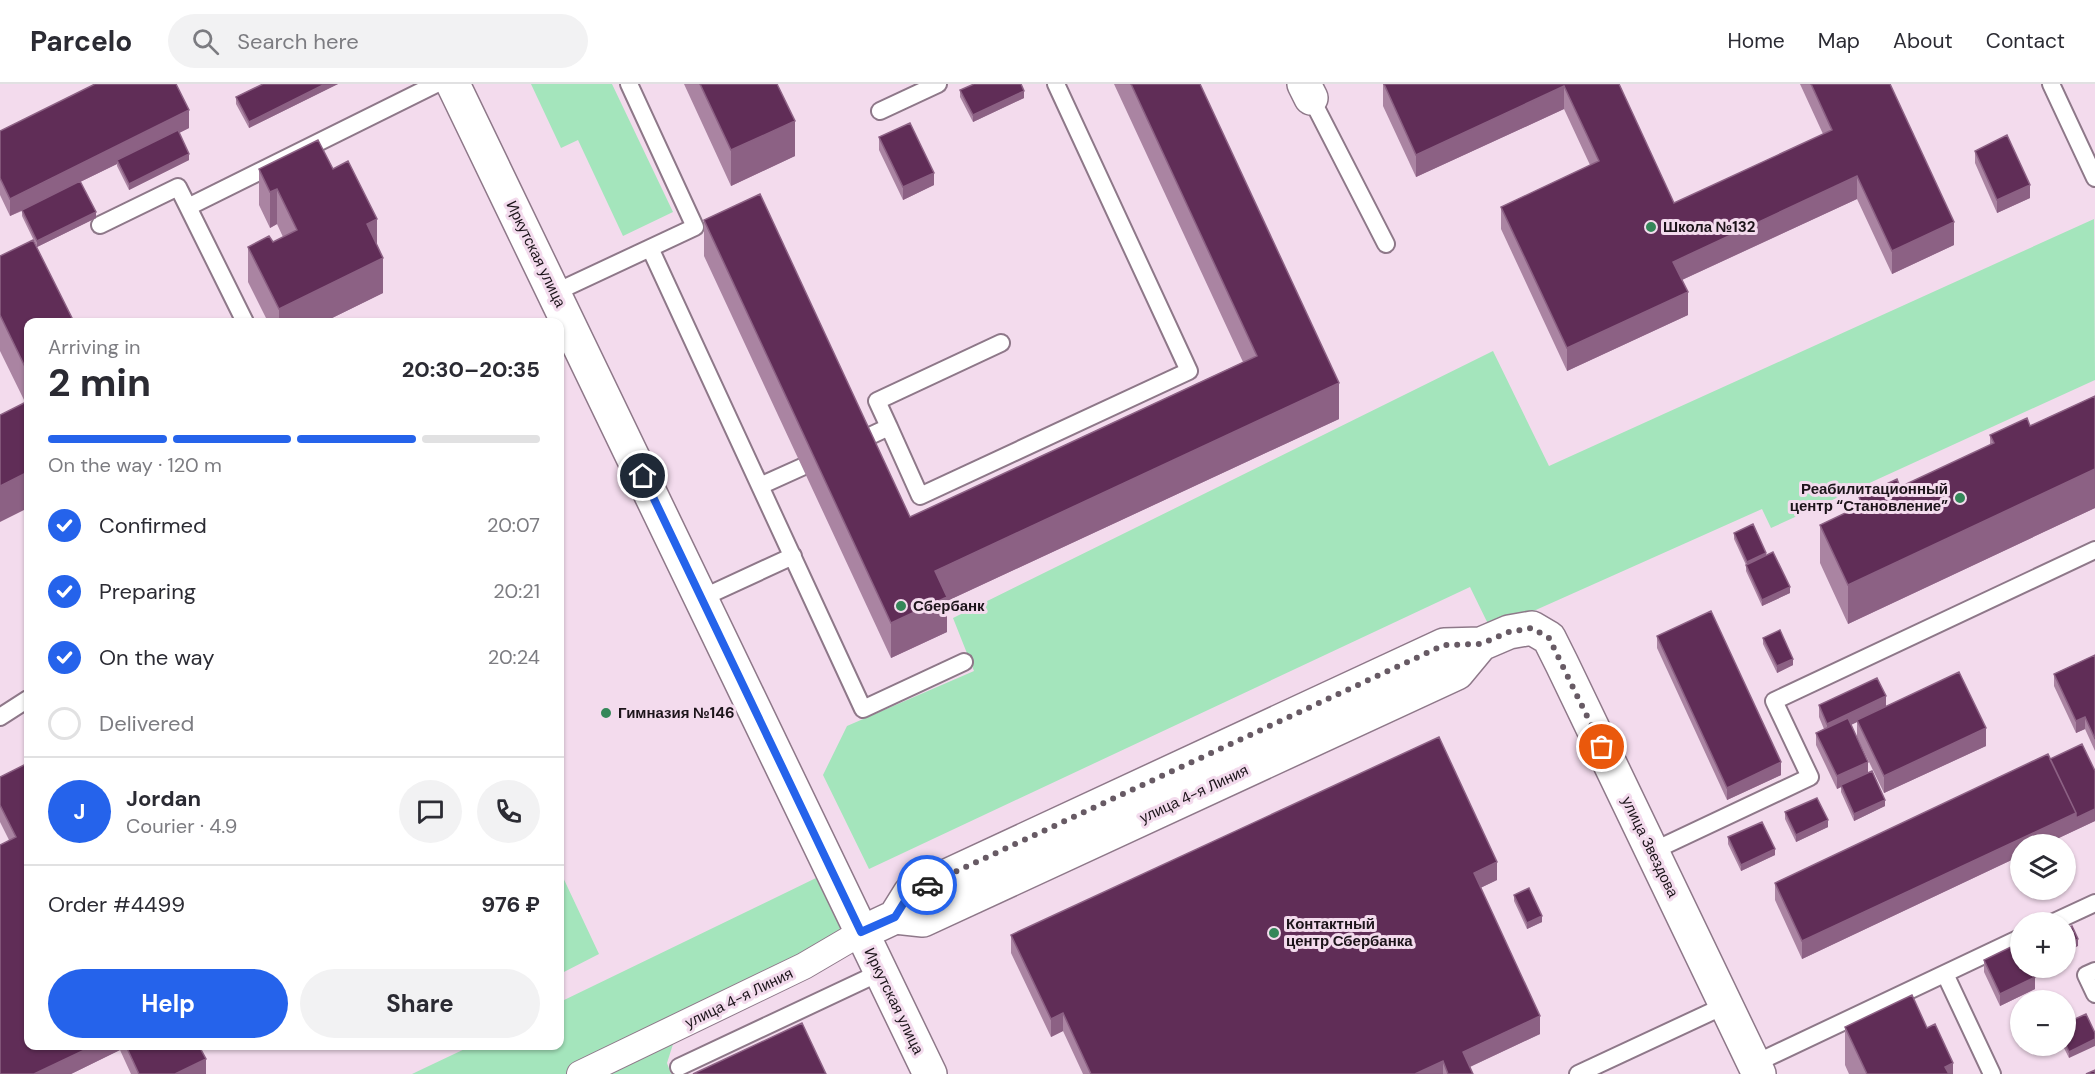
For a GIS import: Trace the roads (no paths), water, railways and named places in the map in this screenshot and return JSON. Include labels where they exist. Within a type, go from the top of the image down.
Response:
[{"type":"street","name":"Иркутская улица","points":[[453,84],[930,1074]]},
{"type":"street","name":"улица Звездова","points":[[1532,628],[1549,638],[1756,1069]]},
{"type":"street","name":"улица 4-я Линия","points":[[580,1074],[804,966],[861,932],[895,917],[910,893],[931,883],[1444,645],[1481,644],[1509,632],[1532,628]]},
{"type":"lane","points":[[188,207],[436,84]]},
{"type":"lane","points":[[554,292],[695,227],[629,84]]},
{"type":"lane","points":[[880,111],[938,84]]},
{"type":"lane","points":[[1001,343],[877,401],[920,496],[1189,371],[1056,84]]},
{"type":"lane","points":[[2051,84],[2095,178]]},
{"type":"lane","points":[[1307,91],[1386,244]]},
{"type":"lane","points":[[100,225],[178,187],[243,318]]},
{"type":"lane","points":[[650,248],[863,709],[964,662]]},
{"type":"lane","points":[[859,441],[889,427]]},
{"type":"lane","points":[[760,486],[802,467]]},
{"type":"lane","points":[[1653,851],[1810,777],[1774,701],[2095,550]]},
{"type":"lane","points":[[702,598],[793,556]]},
{"type":"lane","points":[[0,717],[24,702]]},
{"type":"lane","points":[[2076,912],[2095,903]]},
{"type":"lane","points":[[1756,1069],[2010,943]]},
{"type":"lane","points":[[2095,971],[2086,975],[2095,994]]},
{"type":"lane","points":[[679,1067],[881,972]]},
{"type":"lane","points":[[1945,974],[1992,1074]]},
{"type":"lane","points":[[1578,1074],[1726,1005]]},
{"type":"place","name":"Школа №132","points":[[1651,227]]},
{"type":"place","name":"Реабилитационный центр “Становление”","points":[[1960,498]]},
{"type":"place","name":"Сбербанк","points":[[901,606]]},
{"type":"place","name":"Гимназия №146","points":[[606,713]]},
{"type":"place","name":"Контактный центр Сбербанка","points":[[1274,933]]}]
